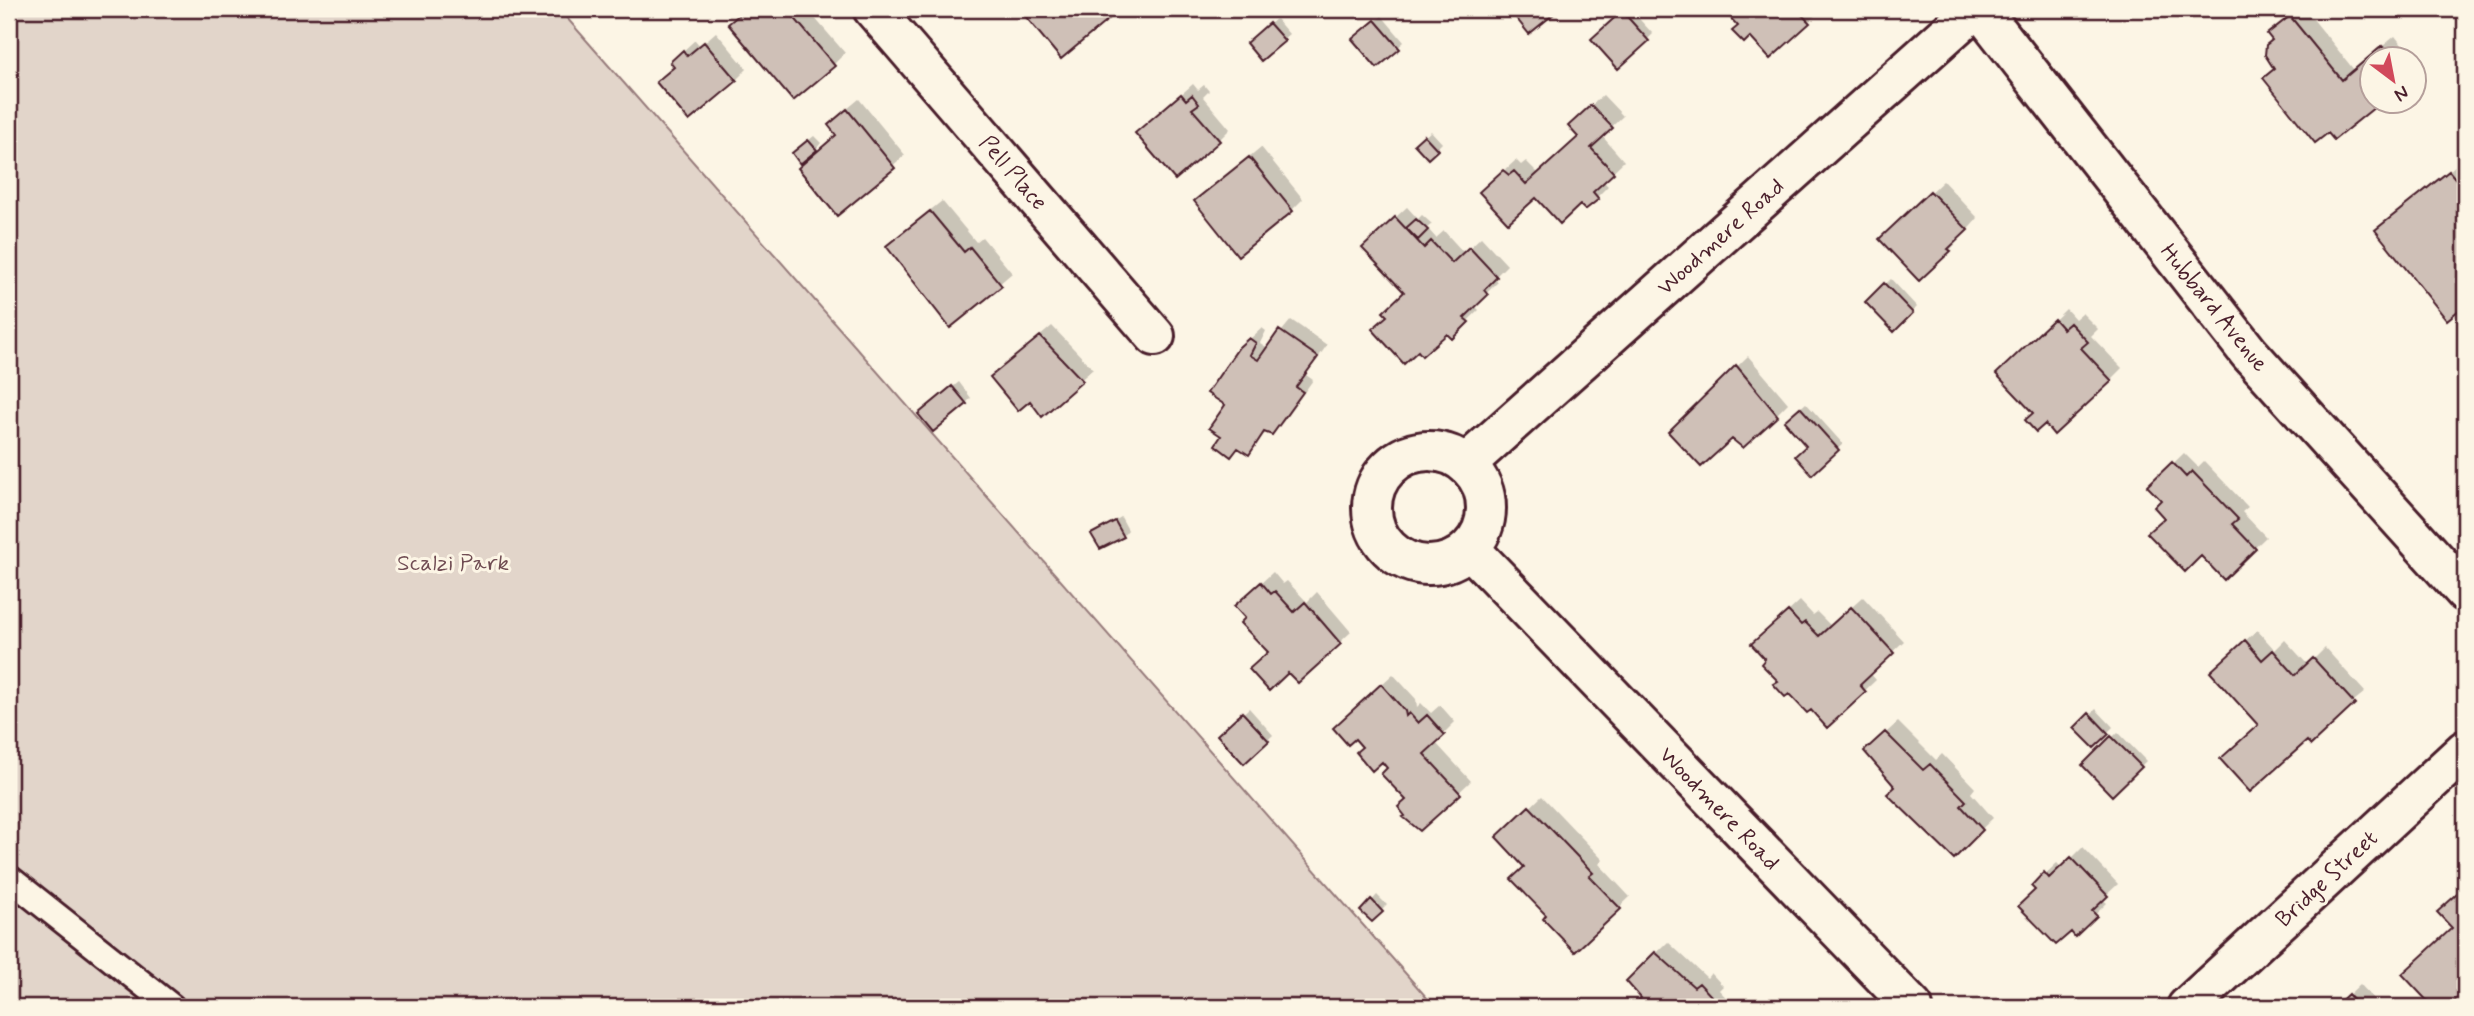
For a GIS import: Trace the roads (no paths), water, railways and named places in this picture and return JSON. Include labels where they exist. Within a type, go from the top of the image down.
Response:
[{"type":"street","name":"Pell Place","points":[[873,9],[1155,336]]},
{"type":"street","name":"Woodmere Road","points":[[1465,464],[1978,9]]},
{"type":"street","name":"Hubbard Avenue","points":[[1978,9],[2249,353],[2465,592]]},
{"type":"street","points":[[1431,451],[1455,457],[1465,464],[1480,483],[1486,505],[1482,529],[1470,549],[1448,562],[1423,566],[1399,558],[1381,541],[1372,517],[1374,492],[1385,470],[1406,456],[1431,451]]},
{"type":"street","name":"Woodmere Road","points":[[1470,549],[1913,1007]]},
{"type":"street","name":"Bridge Street","points":[[2187,1007],[2465,750]]},
{"type":"lane","points":[[9,878],[172,1007]]},
{"type":"park label","name":"Scalzi Park","points":[[453,562]]}]
